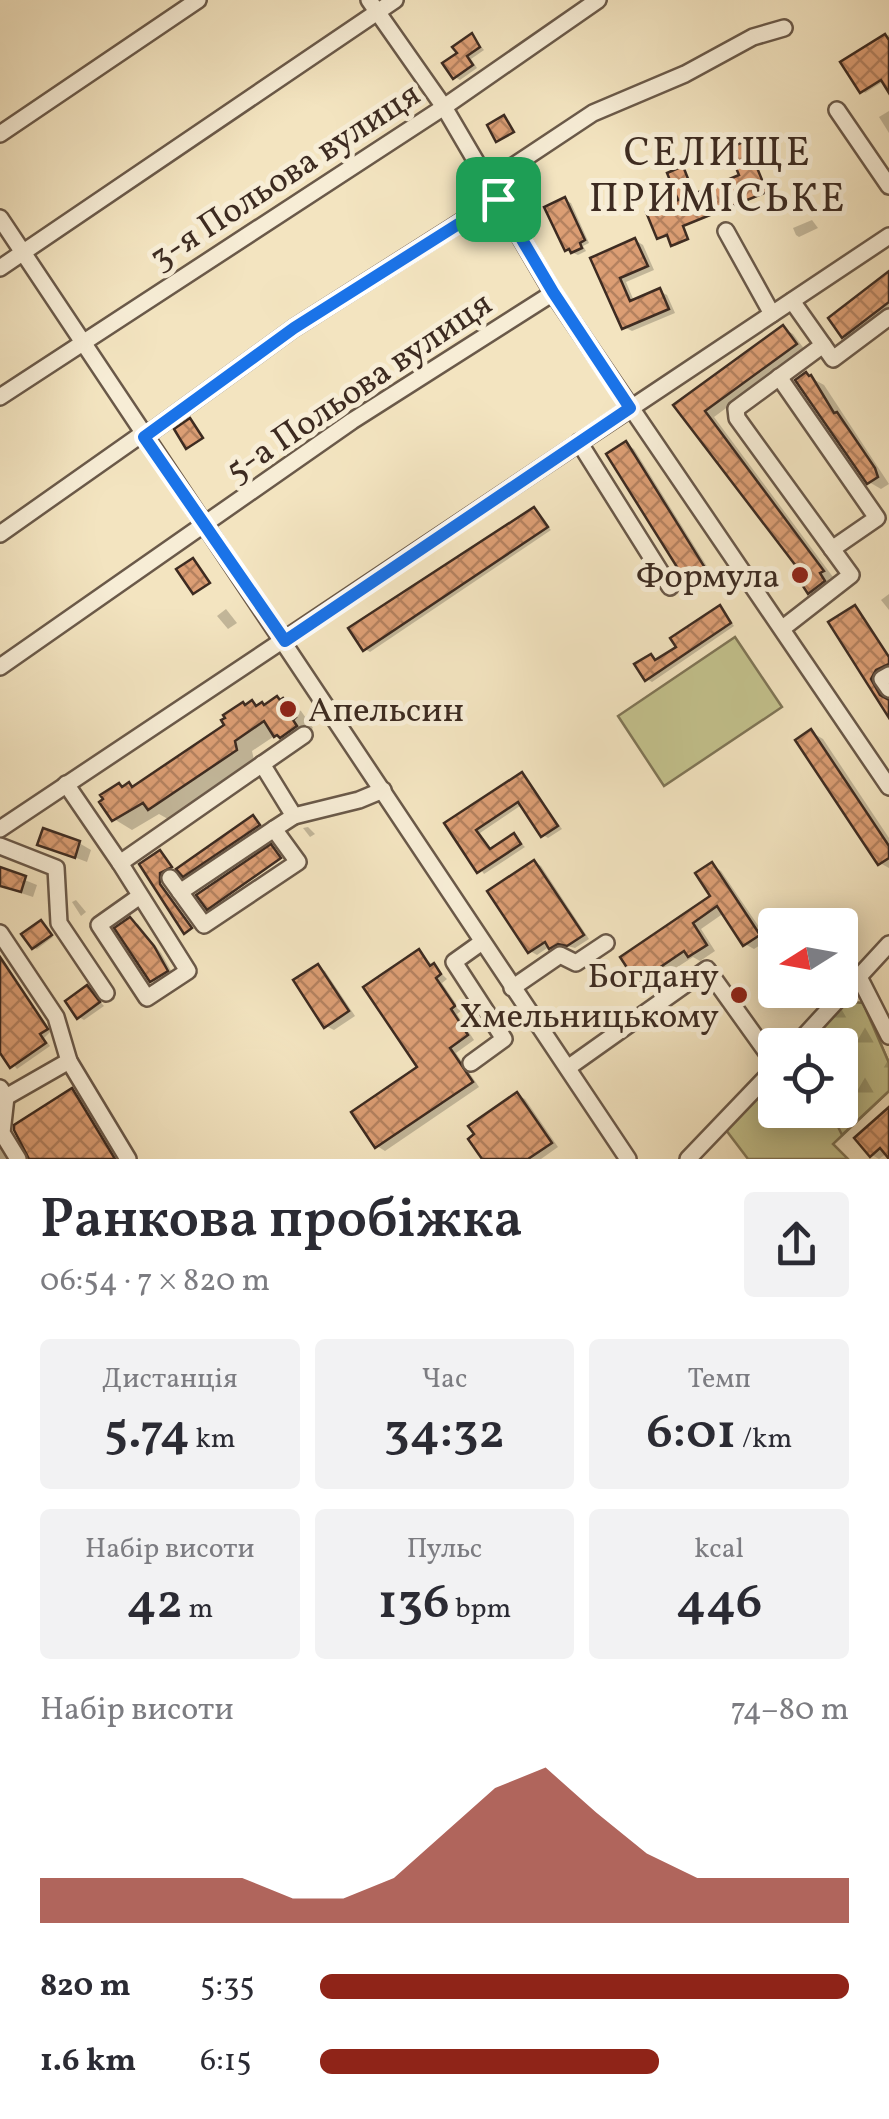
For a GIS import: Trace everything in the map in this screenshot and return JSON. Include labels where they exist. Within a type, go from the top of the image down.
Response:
[{"type":"street","points":[[0,134],[198,0]]},
{"type":"street","points":[[0,268],[373,6],[395,0]]},
{"type":"street","name":"3-я Польова вулиця","points":[[0,397],[444,107],[598,0]]},
{"type":"street","points":[[373,6],[444,107],[553,292],[889,787]]},
{"type":"street","points":[[490,182],[594,113],[686,74],[753,37],[784,28]]},
{"type":"street","points":[[836,110],[889,186]]},
{"type":"street","points":[[0,534],[294,328],[498,199]]},
{"type":"street","points":[[0,218],[628,1159]]},
{"type":"street","points":[[726,231],[772,314]]},
{"type":"street","points":[[0,829],[889,236]]},
{"type":"street","name":"5-а Польова вулиця","points":[[0,667],[352,422],[553,292]]},
{"type":"street","points":[[792,301],[833,359],[889,317]]},
{"type":"street","points":[[783,628],[851,575],[737,418],[736,409],[823,345]]},
{"type":"street","points":[[779,377],[878,518],[832,549]]},
{"type":"street","points":[[579,442],[670,587]]},
{"type":"street","points":[[889,675],[882,679],[889,689]]},
{"type":"street","points":[[120,864],[304,735]]},
{"type":"street","points":[[262,764],[294,816]]},
{"type":"street","points":[[66,784],[120,864],[188,971],[147,998],[99,925],[140,896]]},
{"type":"street","points":[[274,829],[298,862],[204,926],[175,885],[294,816],[383,790]]},
{"type":"street","points":[[0,846],[56,868],[59,923],[106,993]]},
{"type":"street","points":[[0,933],[56,1017],[69,1060],[128,1159]]},
{"type":"street","points":[[471,1063],[504,1039],[454,962],[482,942]]},
{"type":"street","points":[[512,988],[560,955],[576,963],[606,943]]},
{"type":"street","points":[[812,1028],[889,944]]},
{"type":"street","points":[[569,1067],[706,969],[758,1042]]},
{"type":"street","points":[[859,977],[889,1036]]},
{"type":"street","points":[[18,1159],[2,1132],[3,1093],[69,1060]]},
{"type":"street","points":[[688,1159],[758,1084]]},
{"type":"green space","points":[[735,637],[782,707],[664,786],[618,716]]},
{"type":"green space","points":[[858,1002],[863,1003],[889,1063],[889,1091],[858,1120],[858,1028],[818,1028],[837,1008],[858,1008]]},
{"type":"green space","points":[[863,1003],[889,1063],[889,1091],[858,1120],[858,1028],[849,1028]]},
{"type":"green space","points":[[758,1095],[758,1128],[850,1128],[833,1144],[848,1159],[748,1159],[726,1130]]},
{"type":"building","points":[[472,33],[480,47],[467,56],[473,65],[453,79],[442,63],[457,53],[452,47]]},
{"type":"building","points":[[885,34],[889,40],[889,93],[881,80],[860,93],[840,62]]},
{"type":"building","points":[[504,115],[514,132],[496,142],[487,125]]},
{"type":"building","points":[[746,141],[767,192],[683,226],[688,239],[671,246],[667,235],[657,239],[646,212],[678,200],[667,173],[683,166],[694,194],[739,175],[728,148]]},
{"type":"building","points":[[565,197],[585,240],[580,243],[582,248],[571,253],[569,249],[565,251],[544,207]]},
{"type":"building","points":[[635,238],[648,266],[620,278],[630,301],[660,288],[669,309],[622,329],[590,258]]},
{"type":"building","points":[[889,271],[889,302],[842,338],[828,318]]},
{"type":"building","points":[[783,325],[797,344],[705,411],[824,571],[820,573],[825,581],[808,594],[792,569],[796,566],[673,405]]},
{"type":"building","points":[[806,372],[875,468],[878,477],[867,484],[795,380]]},
{"type":"building","points":[[190,418],[203,438],[186,449],[174,429]]},
{"type":"building","points":[[626,441],[707,571],[687,583],[606,454]]},
{"type":"building","points":[[534,507],[548,527],[363,651],[348,628]]},
{"type":"building","points":[[193,558],[210,583],[193,594],[176,569]]},
{"type":"building","points":[[720,605],[731,623],[645,681],[634,664],[651,654],[655,660],[676,647],[670,638]]},
{"type":"building","points":[[855,605],[889,657],[889,664],[876,670],[871,679],[880,695],[889,700],[889,718],[828,622]]},
{"type":"building","points":[[277,696],[283,698],[296,717],[293,720],[297,726],[280,738],[274,737],[264,721],[235,741],[237,750],[148,810],[143,803],[112,821],[99,802],[103,799],[100,795],[119,783],[122,787],[129,782],[132,787],[224,725],[223,715],[243,702],[245,705],[252,700],[256,706],[262,702],[264,705]]},
{"type":"building","points":[[811,729],[889,846],[889,858],[878,865],[795,740]]},
{"type":"building","points":[[522,772],[558,826],[541,837],[518,802],[476,830],[490,849],[514,833],[521,844],[477,873],[444,823]]},
{"type":"building","points":[[253,815],[260,825],[183,877],[176,869]]},
{"type":"building","points":[[43,828],[80,841],[75,858],[37,845]]},
{"type":"building","points":[[271,844],[281,858],[207,910],[196,895]]},
{"type":"building","points":[[160,850],[172,867],[160,873],[160,884],[192,928],[184,934],[139,864]]},
{"type":"building","points":[[534,860],[584,935],[567,946],[558,944],[549,949],[545,942],[528,953],[487,891]]},
{"type":"building","points":[[712,862],[758,936],[743,946],[717,906],[693,923],[707,945],[688,957],[684,951],[637,983],[620,957],[710,896],[695,873]]},
{"type":"building","points":[[0,867],[26,876],[21,892],[0,886]]},
{"type":"building","points":[[130,917],[168,971],[150,982],[114,928]]},
{"type":"building","points":[[41,920],[52,935],[32,949],[21,934]]},
{"type":"building","points":[[419,949],[441,974],[436,978],[468,1035],[450,1048],[473,1082],[375,1148],[351,1112],[417,1067],[363,987]]},
{"type":"building","points":[[0,957],[48,1029],[40,1034],[46,1043],[10,1068],[0,1053]]},
{"type":"building","points":[[318,964],[349,1011],[324,1028],[293,980]]},
{"type":"building","points":[[87,985],[100,1002],[77,1019],[65,1001]]},
{"type":"building","points":[[72,1088],[115,1159],[29,1159],[14,1125]]},
{"type":"building","points":[[517,1092],[552,1143],[528,1159],[482,1159],[468,1139],[474,1134],[468,1126]]},
{"type":"building","points":[[889,1107],[889,1159],[880,1148],[870,1157],[854,1138]]},
{"type":"place","name":"Формула","points":[[800,575]]},
{"type":"place","name":"Апельсин","points":[[288,709]]},
{"type":"place","name":"Богдану Хмельницькому","points":[[739,995]]},
{"type":"district","name":"СЕЛИЩЕ ПРИМІСЬКЕ","points":[[718,174]]},
{"type":"route","points":[[498,199],[553,292],[630,408],[285,641],[144,437],[294,328],[498,199]]}]
